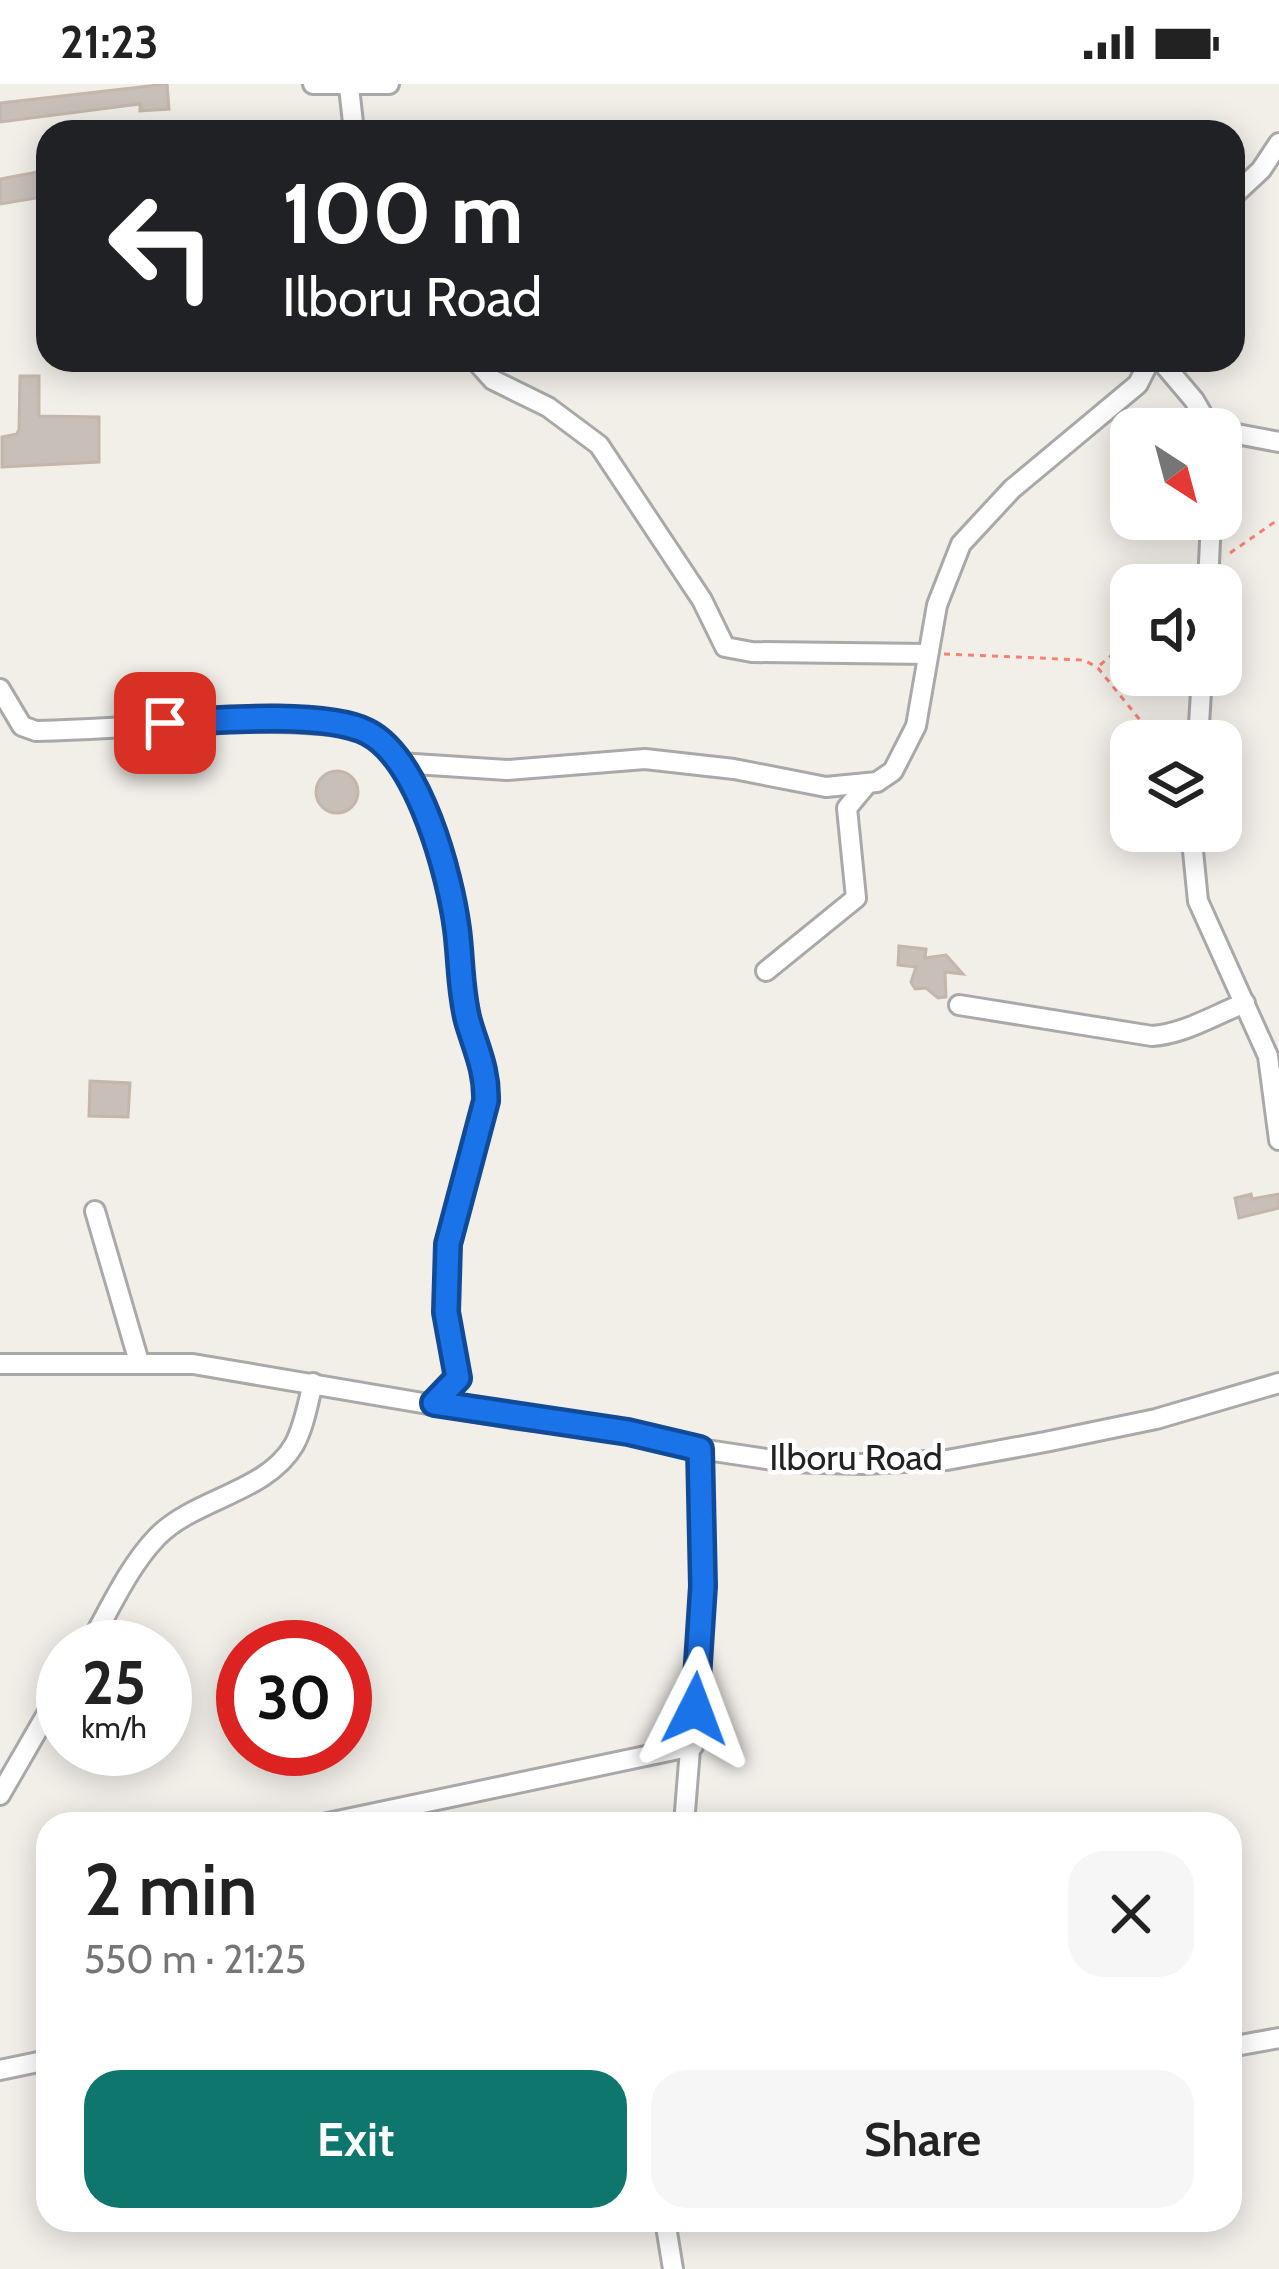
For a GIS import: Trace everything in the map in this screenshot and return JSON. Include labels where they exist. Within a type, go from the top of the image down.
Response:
[{"type":"street","points":[[313,84],[389,84]]},
{"type":"street","points":[[349,87],[353,120]]},
{"type":"street","points":[[1245,185],[1279,143]]},
{"type":"street","points":[[486,372],[493,380],[548,407],[599,445],[702,600],[725,647],[768,653],[928,654]]},
{"type":"street","points":[[399,764],[507,770],[645,759],[734,769],[826,787],[867,784],[893,771],[916,726],[937,605],[962,544],[1012,489],[1138,384],[1144,372]]},
{"type":"street","points":[[1170,372],[1199,408]]},
{"type":"street","points":[[1242,435],[1279,442]]},
{"type":"street","points":[[0,688],[8,710],[22,726],[37,730],[273,719],[348,725],[377,737],[399,764],[422,805],[445,869],[468,1021],[487,1081],[486,1101],[448,1244],[446,1312],[458,1378],[434,1403]]},
{"type":"street","points":[[766,971],[856,898],[848,808],[867,784]]},
{"type":"street","points":[[1193,852],[1198,901],[1268,1057],[1279,1140]]},
{"type":"street","points":[[959,1005],[1152,1036],[1180,1033],[1200,1019],[1245,1003]]},
{"type":"street","points":[[94,1211],[139,1362]]},
{"type":"street","name":"Ilboru Road","points":[[0,1364],[193,1364],[628,1432],[786,1462],[947,1460],[1156,1419],[1279,1383]]},
{"type":"street","points":[[105,1620],[154,1540],[186,1513],[264,1475],[281,1461],[294,1445],[313,1383]]},
{"type":"street","points":[[685,1812],[703,1586],[700,1449]]},
{"type":"street","points":[[0,1795],[36,1733]]},
{"type":"street","points":[[380,1812],[693,1746]]},
{"type":"street","points":[[1242,2045],[1279,2038]]},
{"type":"street","points":[[0,2070],[36,2062]]},
{"type":"street","points":[[666,2232],[674,2269]]},
{"type":"path","points":[[1226,564],[1279,519]]},
{"type":"path","points":[[928,654],[1084,660],[1098,668],[1140,720]]},
{"type":"path","points":[[1098,668],[1110,657]]},
{"type":"building","points":[[167,84],[169,109],[140,111],[140,104],[0,122],[0,103]]},
{"type":"building","points":[[36,172],[36,198],[0,204],[0,179]]},
{"type":"building","points":[[20,376],[39,376],[39,416],[99,417],[99,462],[2,467],[2,437],[17,434],[19,429]]},
{"type":"building","points":[[337,771],[352,777],[358,792],[352,807],[337,813],[322,807],[316,792],[322,777]]},
{"type":"building","points":[[899,946],[926,949],[925,958],[946,955],[963,974],[945,972],[946,997],[938,998],[926,988],[915,989],[911,982],[916,967],[898,965]]},
{"type":"building","points":[[90,1081],[130,1083],[128,1117],[89,1116]]},
{"type":"building","points":[[1251,1194],[1252,1199],[1279,1194],[1279,1208],[1239,1218],[1235,1198]]},
{"type":"route","points":[[165,723],[273,719],[348,725],[377,737],[409,779],[445,869],[468,1021],[487,1081],[486,1101],[448,1244],[446,1312],[458,1378],[434,1403],[628,1432],[700,1449],[703,1586],[695,1709]]}]
